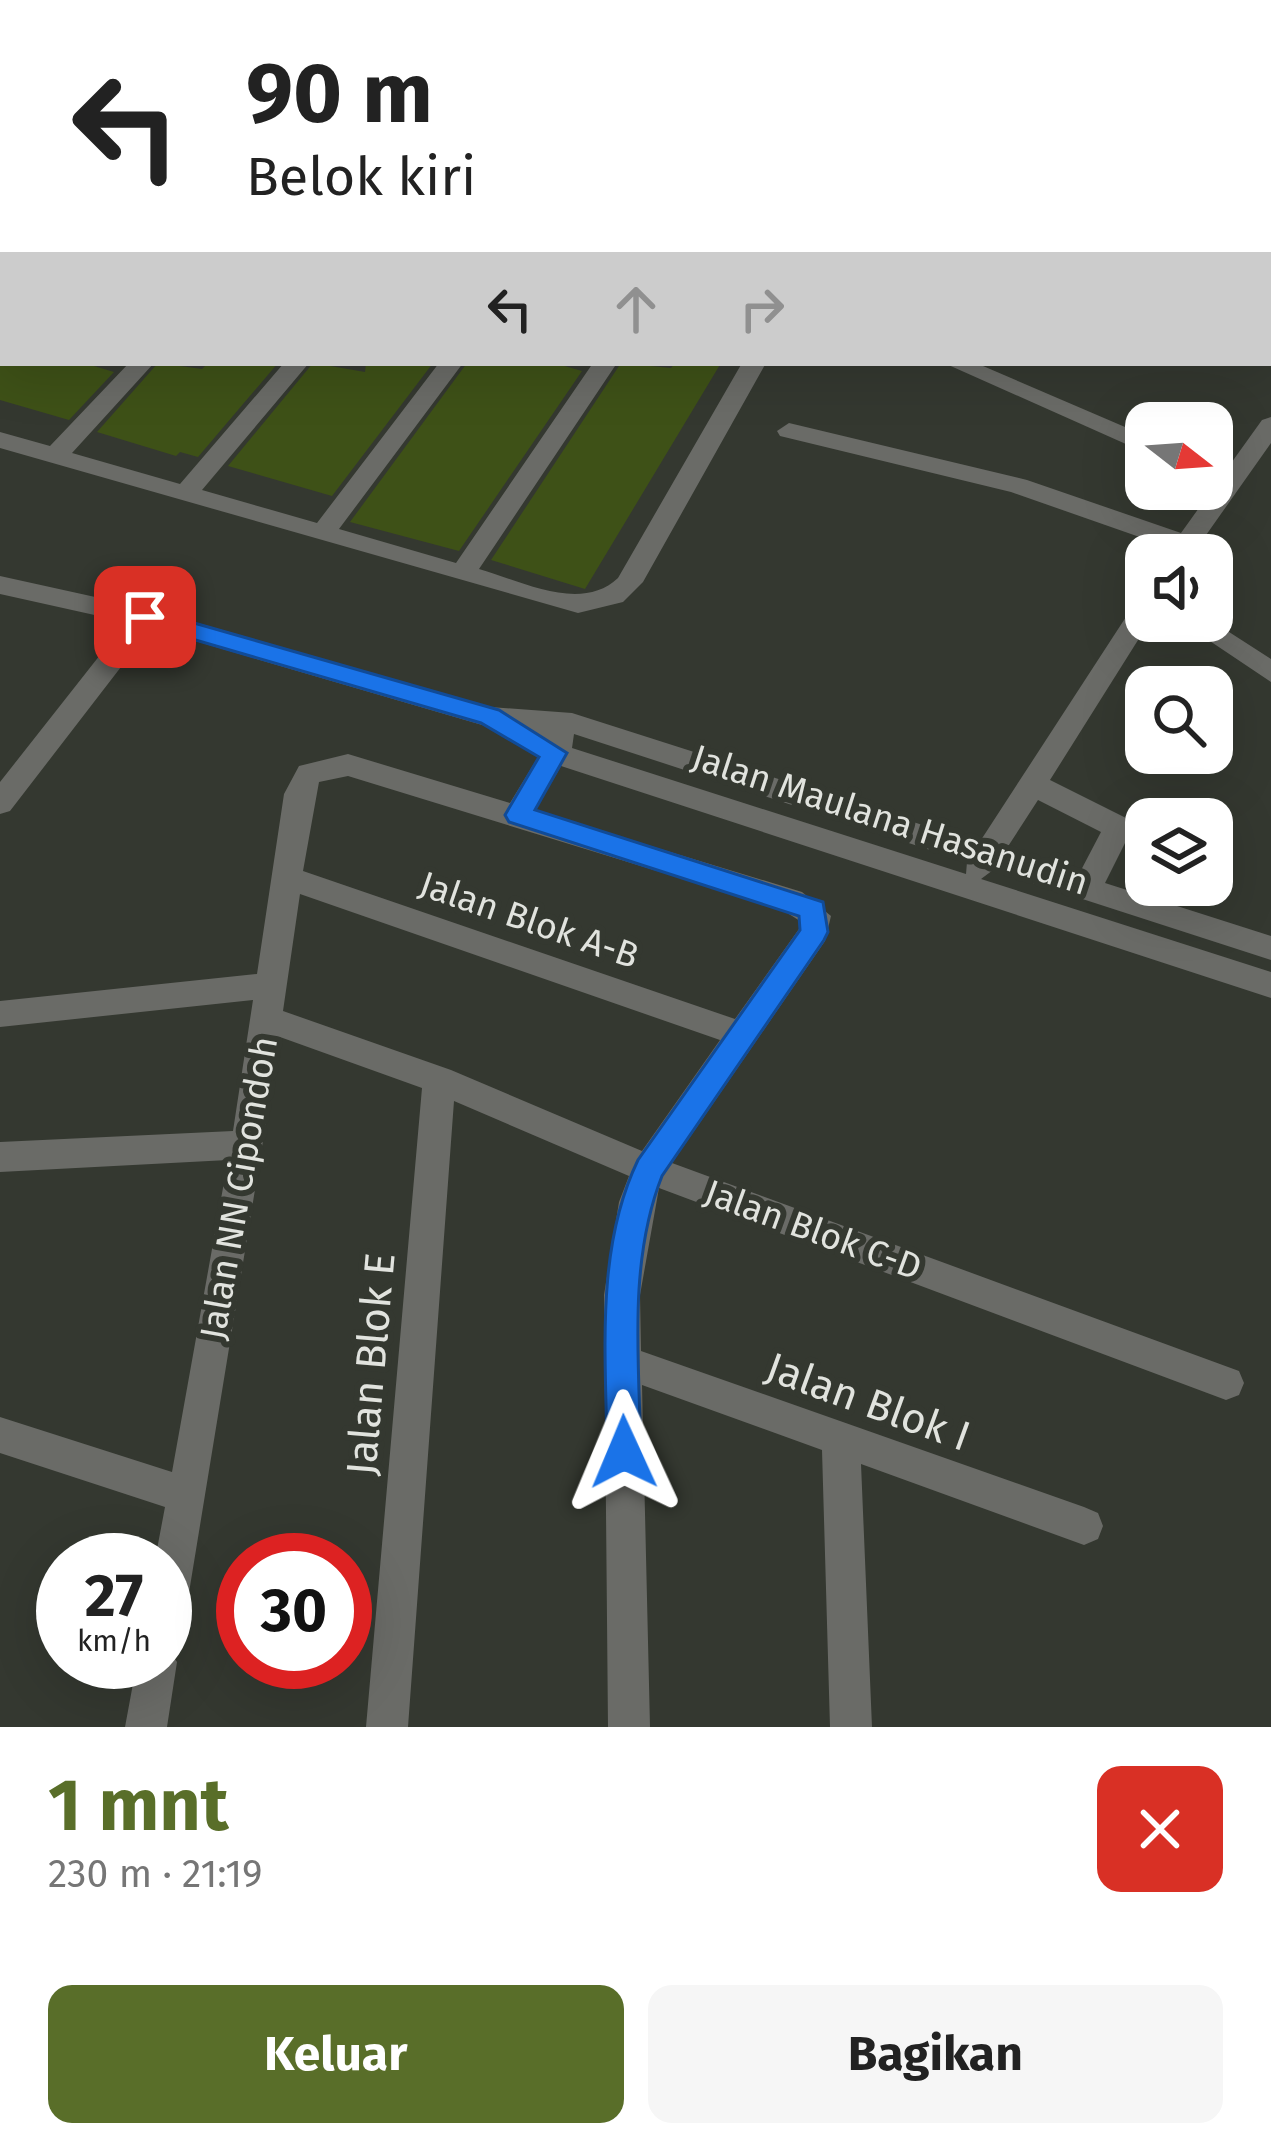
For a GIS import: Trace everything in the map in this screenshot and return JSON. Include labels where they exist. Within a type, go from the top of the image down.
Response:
[{"type":"street","points":[[55,456],[139,366]]},
{"type":"street","points":[[186,494],[294,366]]},
{"type":"street","points":[[323,532],[449,366]]},
{"type":"street","points":[[462,574],[603,366]]},
{"type":"street","points":[[0,440],[568,604],[610,600],[634,576],[752,366]]},
{"type":"street","points":[[972,366],[1004,372],[1125,435]]},
{"type":"street","points":[[1233,464],[1271,425]]},
{"type":"street","points":[[789,431],[966,478],[1018,486],[1142,534]]},
{"type":"street","name":"Jalan Maulana Hasanudin","points":[[0,584],[490,716],[572,723],[992,847],[1263,946]]},
{"type":"street","points":[[0,803],[140,624]]},
{"type":"street","points":[[968,884],[1125,639]]},
{"type":"street","points":[[1225,642],[1271,672]]},
{"type":"street","name":"Jalan Maulana Hasanudin","points":[[490,716],[554,753],[1259,981]]},
{"type":"street","points":[[572,723],[518,815],[813,910],[814,932],[649,1169],[636,1202],[628,1250],[622,1360],[629,1727]]},
{"type":"street","name":"Jalan NN Cipondoh","points":[[180,1533],[271,1002],[299,794],[308,774],[322,766],[359,767],[518,815]]},
{"type":"street","points":[[1027,792],[1118,827],[1091,880]]},
{"type":"street","name":"Jalan Blok A-B","points":[[289,878],[743,1035]]},
{"type":"street","points":[[1259,981],[1263,946]]},
{"type":"street","points":[[0,1013],[271,1002]]},
{"type":"street","name":"Jalan Blok C-D","points":[[271,1002],[649,1169],[1226,1382]]},
{"type":"street","name":"Jalan Blok E","points":[[387,1727],[439,1080]]},
{"type":"street","points":[[0,1157],[248,1145]]},
{"type":"street","name":"Jalan Blok I","points":[[622,1360],[1084,1526]]},
{"type":"street","points":[[0,1435],[187,1495]]},
{"type":"street","points":[[841,1442],[851,1727]]},
{"type":"street","points":[[146,1727],[152,1689]]},
{"type":"building","points":[[0,366],[94,366],[114,372],[69,420],[0,400]]},
{"type":"building","points":[[155,366],[275,366],[198,457],[180,452],[176,456],[97,432]]},
{"type":"building","points":[[311,366],[365,372],[366,366],[431,366],[332,496],[228,466]]},
{"type":"building","points":[[465,366],[564,366],[582,371],[459,551],[350,522]]},
{"type":"building","points":[[619,366],[719,366],[585,589],[491,560]]},
{"type":"route","points":[[145,617],[490,716],[554,753],[518,815],[813,910],[814,932],[649,1169],[636,1202],[622,1295],[624,1452]]}]
